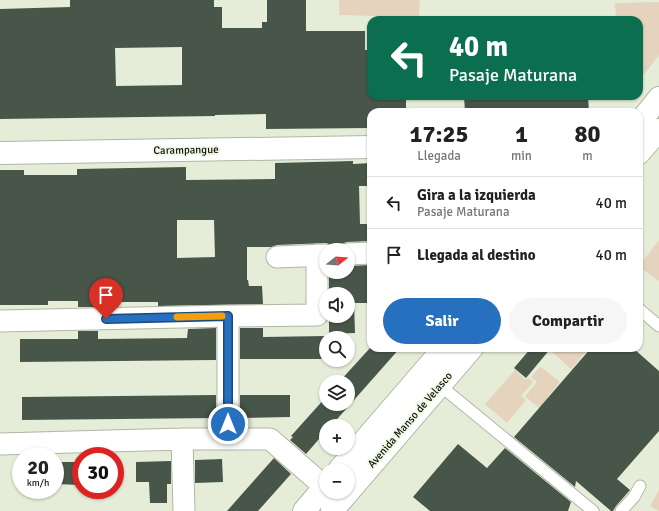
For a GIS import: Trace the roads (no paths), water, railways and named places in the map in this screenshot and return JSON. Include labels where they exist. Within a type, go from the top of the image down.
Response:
[{"type":"main road","points":[[643,118],[659,98]]},
{"type":"main road","name":"Carampangue","points":[[0,153],[367,147]]},
{"type":"main road","name":"Avenida Manso de Velasco","points":[[355,466],[432,378],[442,352]]},
{"type":"main road","name":"Avenida Manso de Velasco","points":[[346,463],[432,378],[467,352]]},
{"type":"main road","name":"Avenida Manso de Velasco","points":[[304,511],[322,499]]},
{"type":"street","points":[[355,254],[367,253]]},
{"type":"street","points":[[277,257],[319,255]]},
{"type":"street","points":[[0,322],[317,315],[319,279]]},
{"type":"street","points":[[228,316],[228,439]]},
{"type":"street","points":[[182,439],[184,511]]},
{"type":"street","points":[[0,444],[182,439],[270,439],[319,484]]},
{"type":"lane","points":[[643,312],[659,326]]},
{"type":"lane","points":[[432,378],[593,511]]},
{"type":"lane","points":[[621,511],[634,497],[640,486]]}]
